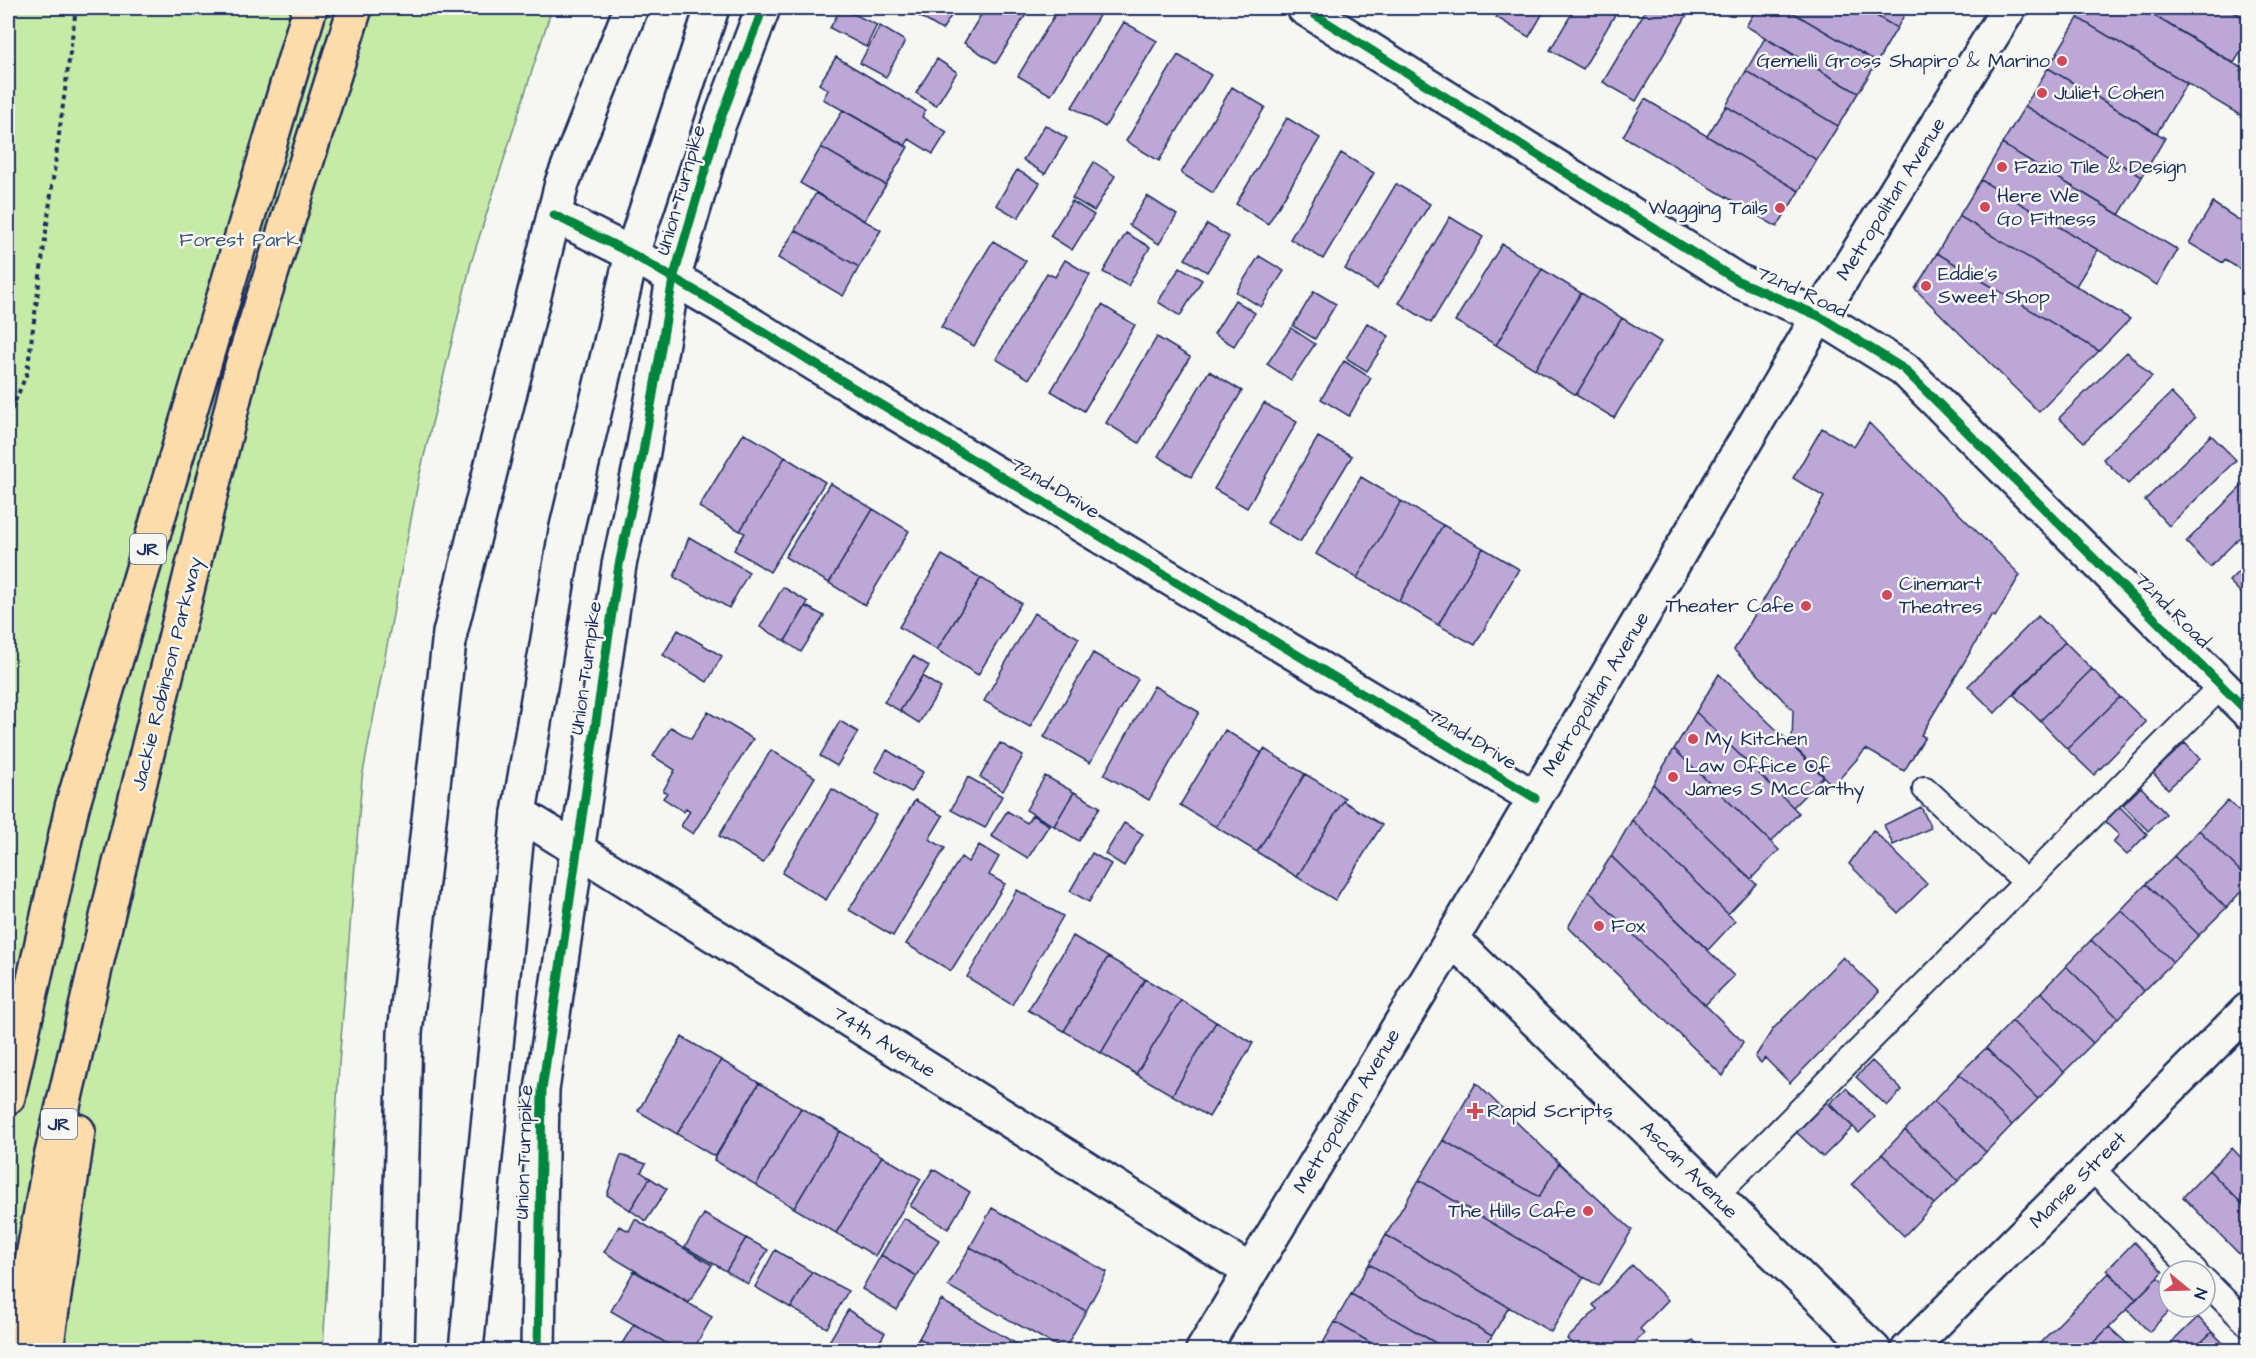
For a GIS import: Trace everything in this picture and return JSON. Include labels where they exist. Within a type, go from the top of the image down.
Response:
[{"type":"highway","name":"JR","points":[[8,1097],[72,807],[310,8]]},
{"type":"highway","name":"Jackie Robinson Parkway","points":[[16,1350],[51,1162],[111,900],[242,366],[355,8]]},
{"type":"highway","points":[[46,1350],[111,900]]},
{"type":"street","points":[[397,1350],[405,1033],[450,633],[562,183],[631,8]]},
{"type":"street","name":"Union Turnpike","points":[[466,1350],[519,813],[566,531],[632,254],[712,8]]},
{"type":"street","name":"Union Turnpike","points":[[538,1350],[542,1090],[619,565],[674,279],[718,126],[763,8]]},
{"type":"street","name":"72nd Road","points":[[1304,8],[1738,281],[1819,316],[1905,369],[2248,711]]},
{"type":"street","name":"Metropolitan Avenue","points":[[1203,1350],[1452,939],[1819,316],[2009,8]]},
{"type":"street","name":"72nd Drive","points":[[554,214],[632,254],[728,310],[1535,798]]},
{"type":"street","name":"74th Avenue","points":[[519,813],[1250,1271]]},
{"type":"street","name":"Ascan Avenue","points":[[1452,939],[1874,1350]]},
{"type":"street","name":"Manse Street","points":[[1908,1350],[2248,1010]]},
{"type":"lane","points":[[1715,1196],[2222,685]]},
{"type":"lane","points":[[1925,789],[2026,882]]},
{"type":"lane","points":[[2091,1168],[2183,1259]]},
{"type":"lane","points":[[2217,1293],[2248,1324]]},
{"type":"path","points":[[8,418],[27,373],[76,8]]},
{"type":"green space","name":"Forest Park","points":[[8,8],[552,8],[471,263],[419,477],[362,778],[339,1064],[323,1350],[8,1350]]},
{"type":"building","points":[[841,8],[877,25],[866,47],[830,28]]},
{"type":"building","points":[[911,8],[956,8],[942,30],[909,10]]},
{"type":"building","points":[[985,8],[1030,8],[996,63],[964,43]]},
{"type":"building","points":[[1059,8],[1103,9],[1051,95],[1018,76]]},
{"type":"building","points":[[1502,8],[1546,8],[1529,37],[1496,17]]},
{"type":"building","points":[[1575,8],[1619,8],[1583,69],[1550,50]]},
{"type":"building","points":[[1647,8],[1674,8],[1687,15],[1636,101],[1603,82]]},
{"type":"building","points":[[1757,8],[1767,8],[1780,15],[1785,8],[1877,62],[1858,93],[1746,26]]},
{"type":"building","points":[[1785,8],[1863,8],[1897,28],[1877,62]]},
{"type":"building","points":[[1863,8],[1908,8],[1897,28]]},
{"type":"building","points":[[2084,8],[2141,8],[2248,72],[2248,120],[2078,18]]},
{"type":"building","points":[[2141,8],[2227,8],[2248,20],[2248,40],[2234,63]]},
{"type":"building","points":[[2227,8],[2248,8],[2248,20]]},
{"type":"building","points":[[2078,18],[2187,83],[2157,133],[2048,68]]},
{"type":"building","points":[[1124,22],[1157,41],[1105,127],[1072,107]]},
{"type":"building","points":[[880,26],[905,41],[886,77],[860,63]]},
{"type":"building","points":[[1765,38],[1858,93],[1838,126],[1746,71]]},
{"type":"building","points":[[1178,55],[1211,75],[1159,161],[1126,141]]},
{"type":"building","points":[[836,57],[925,110],[922,117],[947,132],[933,154],[909,139],[905,146],[823,99],[828,90],[819,84]]},
{"type":"building","points":[[937,59],[957,72],[936,106],[916,93]]},
{"type":"building","points":[[2048,68],[2165,138],[2142,177],[2025,106]]},
{"type":"building","points":[[1746,71],[1838,126],[1817,160],[1726,106]]},
{"type":"building","points":[[1232,87],[1265,107],[1213,193],[1181,173]]},
{"type":"building","points":[[1645,99],[1799,191],[1777,227],[1623,136]]},
{"type":"building","points":[[1726,106],[1817,160],[1799,191],[1707,136]]},
{"type":"building","points":[[2025,106],[2142,177],[2119,215],[2002,144]]},
{"type":"building","points":[[843,110],[908,147],[886,185],[821,147]]},
{"type":"building","points":[[1287,118],[1320,138],[1268,224],[1236,204]]},
{"type":"building","points":[[1045,125],[1067,138],[1045,174],[1023,160]]},
{"type":"building","points":[[2002,144],[2178,250],[2157,285],[1981,180]]},
{"type":"building","points":[[821,147],[886,185],[864,221],[800,183]]},
{"type":"building","points":[[1341,153],[1374,173],[1323,259],[1290,239]]},
{"type":"building","points":[[1094,162],[1115,176],[1094,211],[1072,198]]},
{"type":"building","points":[[1017,170],[1040,183],[1018,218],[996,205]]},
{"type":"building","points":[[1981,180],[2098,250],[2076,286],[1959,216]]},
{"type":"building","points":[[1396,184],[1430,204],[1377,289],[1345,269]]},
{"type":"building","points":[[816,193],[881,230],[859,267],[795,230]]},
{"type":"building","points":[[1147,196],[1177,215],[1159,244],[1129,225]]},
{"type":"building","points":[[1072,201],[1094,215],[1072,250],[1050,236]]},
{"type":"building","points":[[2213,203],[2248,226],[2248,263],[2243,271],[2225,260],[2223,263],[2189,243]]},
{"type":"building","points":[[1959,216],[2130,319],[2099,351],[1989,285],[1937,253]]},
{"type":"building","points":[[1450,217],[1483,237],[1431,323],[1399,303]]},
{"type":"building","points":[[1207,224],[1229,237],[1207,272],[1185,259]]},
{"type":"building","points":[[795,230],[859,267],[843,296],[778,258]]},
{"type":"building","points":[[1126,233],[1150,247],[1128,286],[1103,272]]},
{"type":"building","points":[[993,241],[1026,261],[974,346],[941,327]]},
{"type":"building","points":[[1502,244],[1542,269],[1496,345],[1455,321]]},
{"type":"building","points":[[1937,253],[2099,351],[2039,412],[1915,289]]},
{"type":"building","points":[[1259,256],[1284,271],[1261,307],[1236,292]]},
{"type":"building","points":[[1065,260],[1090,275],[1029,379],[996,359],[1047,273],[1055,277]]},
{"type":"building","points":[[1180,267],[1202,280],[1180,316],[1158,302]]},
{"type":"building","points":[[1542,269],[1581,293],[1535,369],[1496,345]]},
{"type":"building","points":[[1314,291],[1336,304],[1315,339],[1293,326]]},
{"type":"building","points":[[1581,293],[1622,318],[1576,395],[1535,369]]},
{"type":"building","points":[[1235,300],[1255,313],[1234,346],[1214,334]]},
{"type":"building","points":[[1102,305],[1135,325],[1084,411],[1051,391]]},
{"type":"building","points":[[1622,318],[1661,342],[1614,418],[1576,395]]},
{"type":"building","points":[[1367,323],[1389,336],[1367,371],[1346,358]]},
{"type":"building","points":[[1291,328],[1315,344],[1291,380],[1267,364]]},
{"type":"building","points":[[1157,337],[1190,357],[1139,443],[1106,423]]},
{"type":"building","points":[[2127,352],[2152,377],[2084,442],[2059,418]]},
{"type":"building","points":[[1344,361],[1371,378],[1349,416],[1321,399]]},
{"type":"building","points":[[1209,371],[1242,391],[1191,477],[1158,456]]},
{"type":"building","points":[[2171,393],[2195,418],[2128,484],[2103,459]]},
{"type":"building","points":[[1264,403],[1297,422],[1247,508],[1214,489]]},
{"type":"building","name":"Cinemart Theatres","points":[[1869,423],[2020,575],[1995,617],[1992,615],[1921,735],[1925,737],[1904,771],[1866,749],[1833,786],[1792,746],[1793,710],[1734,650],[1824,497],[1793,478],[1822,428],[1854,447]]},
{"type":"building","points":[[744,433],[785,457],[740,531],[699,507]]},
{"type":"building","points":[[2211,435],[2236,460],[2169,526],[2145,500]]},
{"type":"building","points":[[1318,437],[1352,456],[1300,542],[1267,523]]},
{"type":"building","points":[[785,457],[825,482],[770,572],[734,550],[745,533],[740,531]]},
{"type":"building","points":[[1361,477],[1401,501],[1357,578],[1316,554]]},
{"type":"building","points":[[2248,480],[2248,529],[2210,567],[2186,542]]},
{"type":"building","points":[[830,483],[873,509],[829,583],[785,557]]},
{"type":"building","points":[[1401,501],[1443,525],[1399,601],[1357,578]]},
{"type":"building","points":[[873,509],[909,531],[865,605],[829,583]]},
{"type":"building","points":[[1443,525],[1483,548],[1438,625],[1399,601]]},
{"type":"building","points":[[689,537],[749,572],[729,608],[674,577]]},
{"type":"building","points":[[1483,548],[1519,569],[1475,645],[1438,625]]},
{"type":"building","points":[[942,555],[981,578],[937,650],[899,627]]},
{"type":"building","points":[[2248,562],[2248,600],[2229,581]]},
{"type":"building","points":[[981,578],[1021,603],[978,675],[937,650]]},
{"type":"building","points":[[783,587],[808,602],[785,641],[760,627]]},
{"type":"building","points":[[806,606],[824,616],[801,652],[785,641]]},
{"type":"building","points":[[1034,613],[1079,638],[1030,727],[984,701]]},
{"type":"building","points":[[2038,616],[2065,642],[1995,713],[1968,686]]},
{"type":"building","points":[[678,630],[722,656],[707,682],[663,655]]},
{"type":"building","points":[[2065,642],[2092,669],[2040,721],[2014,695]]},
{"type":"building","points":[[1093,653],[1138,679],[1090,763],[1044,737]]},
{"type":"building","points":[[913,656],[929,666],[900,711],[884,702]]},
{"type":"building","points":[[2092,669],[2120,697],[2067,749],[2040,721]]},
{"type":"building","points":[[1719,674],[1824,776],[1793,807],[1696,712]]},
{"type":"building","points":[[922,676],[941,688],[919,723],[900,711]]},
{"type":"building","points":[[1154,686],[1199,712],[1149,800],[1104,775]]},
{"type":"building","points":[[2120,697],[2146,722],[2094,775],[2067,749]]},
{"type":"building","points":[[708,712],[753,739],[693,834],[681,826],[690,811],[686,808],[684,812],[663,798],[667,793],[663,791],[675,770],[653,756],[671,727],[691,739]]},
{"type":"building","points":[[1696,712],[1799,813],[1771,842],[1674,749]]},
{"type":"building","points":[[840,721],[858,732],[837,766],[820,756]]},
{"type":"building","points":[[1225,730],[1262,753],[1216,827],[1180,805]]},
{"type":"building","points":[[1000,743],[1023,756],[1003,791],[980,777]]},
{"type":"building","points":[[2185,743],[2200,759],[2168,789],[2153,773]]},
{"type":"building","points":[[1264,749],[1305,774],[1257,852],[1216,827]]},
{"type":"building","points":[[1674,749],[1779,850],[1751,879],[1653,784]]},
{"type":"building","points":[[771,750],[815,777],[763,863],[719,836]]},
{"type":"building","points":[[887,750],[923,772],[911,792],[875,771]]},
{"type":"building","points":[[1305,774],[1345,798],[1297,877],[1257,852]]},
{"type":"building","points":[[1045,776],[1074,792],[1054,826],[1026,810]]},
{"type":"building","points":[[968,777],[1002,796],[985,828],[951,810]]},
{"type":"building","points":[[1653,784],[1756,884],[1728,914],[1632,820]]},
{"type":"building","points":[[2141,787],[2166,814],[2148,831],[2123,805]]},
{"type":"building","points":[[832,789],[876,815],[826,900],[782,873]]},
{"type":"building","points":[[1074,792],[1100,807],[1079,841],[1054,826]]},
{"type":"building","points":[[915,800],[943,816],[929,839],[945,848],[893,936],[849,910]]},
{"type":"building","points":[[2228,800],[2248,820],[2248,879],[2199,830]]},
{"type":"building","points":[[1343,801],[1382,825],[1335,900],[1297,877]]},
{"type":"building","points":[[2119,806],[2147,834],[2127,855],[2113,842],[2119,835],[2104,821]]},
{"type":"building","points":[[1921,807],[1931,828],[1893,845],[1884,825]]},
{"type":"building","points":[[1007,811],[1027,823],[1032,815],[1049,825],[1028,858],[991,836]]},
{"type":"building","points":[[1632,820],[1735,921],[1708,950],[1611,856]]},
{"type":"building","points":[[1124,823],[1143,834],[1124,866],[1105,854]]},
{"type":"building","points":[[1873,830],[1927,884],[1898,913],[1849,864]]},
{"type":"building","points":[[2199,830],[2248,879],[2248,884],[2226,908],[2174,856]]},
{"type":"building","points":[[979,845],[999,857],[989,875],[1005,884],[951,971],[906,944],[961,857],[968,862]]},
{"type":"building","points":[[1092,853],[1111,864],[1089,902],[1070,891]]},
{"type":"building","points":[[1611,856],[1734,976],[1705,1005],[1589,891]]},
{"type":"building","points":[[2174,856],[2226,908],[2199,935],[2146,884]]},
{"type":"building","points":[[2146,884],[2199,935],[2173,962],[2121,910]]},
{"type":"building","points":[[1017,890],[1063,916],[1012,1005],[967,977]]},
{"type":"building","points":[[1589,891],[1743,1042],[1723,1076],[1568,927]]},
{"type":"building","points":[[2121,910],[2173,962],[2144,991],[2091,940]]},
{"type":"building","points":[[1073,936],[1108,957],[1064,1031],[1028,1010]]},
{"type":"building","points":[[2091,940],[2144,991],[2118,1018],[2066,966]]},
{"type":"building","points":[[1108,957],[1145,979],[1101,1053],[1064,1031]]},
{"type":"building","points":[[1843,957],[1879,992],[1790,1083],[1765,1058],[1761,1063],[1755,1057],[1773,1029]]},
{"type":"building","points":[[2066,966],[2118,1018],[2093,1043],[2041,992]]},
{"type":"building","points":[[1145,979],[1181,1000],[1136,1074],[1101,1053]]},
{"type":"building","points":[[2041,992],[2093,1043],[2064,1072],[2012,1021]]},
{"type":"building","points":[[1181,1000],[1216,1022],[1172,1095],[1136,1074]]},
{"type":"building","points":[[2012,1021],[2064,1072],[2038,1099],[1986,1048]]},
{"type":"building","points":[[1216,1022],[1253,1043],[1209,1117],[1172,1095]]},
{"type":"building","points":[[682,1037],[721,1060],[677,1134],[638,1111]]},
{"type":"building","points":[[1986,1048],[2038,1099],[2012,1125],[1959,1074]]},
{"type":"building","points":[[721,1060],[759,1083],[715,1157],[677,1134]]},
{"type":"building","points":[[1872,1061],[1902,1090],[1887,1106],[1856,1077]]},
{"type":"building","points":[[1959,1074],[2012,1125],[1986,1152],[1934,1101]]},
{"type":"building","points":[[759,1083],[801,1108],[756,1185],[714,1160]]},
{"type":"building","points":[[1476,1083],[1559,1163],[1539,1197],[1443,1140]]},
{"type":"building","points":[[1846,1088],[1875,1117],[1859,1133],[1830,1103]]},
{"type":"building","points":[[1823,1099],[1853,1127],[1823,1157],[1794,1130]]},
{"type":"building","points":[[1934,1101],[1986,1152],[1958,1181],[1905,1130]]},
{"type":"building","points":[[801,1108],[840,1131],[794,1208],[756,1185]]},
{"type":"building","points":[[1905,1130],[1958,1181],[1934,1204],[1882,1154]]},
{"type":"building","points":[[840,1131],[882,1156],[836,1233],[794,1208]]},
{"type":"building","points":[[1443,1140],[1539,1197],[1559,1163],[1632,1230],[1599,1286],[1419,1180]]},
{"type":"building","points":[[2232,1148],[2248,1165],[2248,1210],[2209,1170]]},
{"type":"building","points":[[1882,1154],[1934,1204],[1904,1236],[1852,1184]]},
{"type":"building","points":[[621,1155],[646,1164],[641,1172],[650,1178],[630,1210],[607,1195]]},
{"type":"building","points":[[882,1156],[921,1179],[875,1256],[836,1233]]},
{"type":"building","points":[[933,1169],[970,1192],[948,1229],[910,1206]]},
{"type":"building","points":[[2209,1170],[2248,1210],[2248,1263],[2183,1197]]},
{"type":"building","points":[[650,1178],[667,1189],[646,1221],[630,1210]]},
{"type":"building","points":[[1419,1180],[1584,1277],[1551,1332],[1386,1235]]},
{"type":"building","points":[[992,1208],[1107,1272],[1086,1311],[970,1247]]},
{"type":"building","points":[[704,1214],[746,1238],[726,1271],[685,1247]]},
{"type":"building","points":[[904,1218],[939,1240],[917,1276],[881,1255]]},
{"type":"building","points":[[635,1219],[712,1265],[689,1303],[604,1252],[619,1226],[629,1231]]},
{"type":"building","points":[[1386,1235],[1509,1307],[1492,1336],[1369,1264]]},
{"type":"building","points":[[746,1238],[768,1250],[748,1284],[726,1271]]},
{"type":"building","points":[[2134,1242],[2157,1266],[2157,1278],[2136,1299],[2107,1270]]},
{"type":"building","points":[[970,1247],[1086,1311],[1064,1350],[948,1286]]},
{"type":"building","points":[[775,1250],[812,1272],[791,1308],[755,1287]]},
{"type":"building","points":[[881,1255],[917,1276],[897,1310],[862,1289]]},
{"type":"building","points":[[1369,1264],[1492,1336],[1483,1350],[1448,1350],[1351,1294]]},
{"type":"building","points":[[1632,1265],[1668,1300],[1640,1329],[1644,1334],[1627,1350],[1579,1350],[1567,1339],[1597,1309],[1593,1305]]},
{"type":"building","points":[[634,1271],[712,1317],[693,1350],[678,1350],[611,1311]]},
{"type":"building","points":[[812,1272],[848,1291],[827,1328],[791,1308]]},
{"type":"building","points":[[2109,1273],[2136,1299],[2127,1309],[2086,1350],[2033,1350]]},
{"type":"building","points":[[2157,1278],[2157,1319],[2161,1319],[2149,1332],[2127,1309]]},
{"type":"building","points":[[1351,1294],[1448,1350],[1383,1350],[1335,1322]]},
{"type":"building","points":[[941,1300],[1027,1350],[940,1350],[919,1338]]},
{"type":"building","points":[[848,1310],[885,1333],[875,1350],[835,1350],[827,1345]]},
{"type":"building","points":[[2196,1319],[2200,1319],[2212,1332],[2193,1350],[2173,1350],[2168,1346]]},
{"type":"building","points":[[1335,1322],[1383,1350],[1319,1350]]},
{"type":"building","points":[[634,1324],[678,1350],[618,1350]]},
{"type":"building","points":[[2109,1327],[2134,1350],[2086,1350]]},
{"type":"building","points":[[2212,1332],[2226,1346],[2221,1350],[2193,1350]]},
{"type":"building","points":[[919,1338],[940,1350],[912,1350]]},
{"type":"building","points":[[1693,1340],[1704,1350],[1683,1350]]},
{"type":"cycle path","points":[[538,1350],[542,1090],[619,565],[643,452],[673,279],[718,126],[763,8]]},
{"type":"cycle path","points":[[1304,8],[1738,281],[1819,316],[1904,369],[2248,712]]},
{"type":"cycle path","points":[[554,215],[632,254],[728,310],[1535,798]]},
{"type":"place","name":"Gemelli Gross Shapiro & Marino","points":[[2062,61]]},
{"type":"place","name":"Juliet Cohen","points":[[2042,93]]},
{"type":"place","name":"Fazio Tile & Design","points":[[2002,167]]},
{"type":"place","name":"Here We Go Fitness","points":[[1985,207]]},
{"type":"place","name":"Wagging Tails","points":[[1780,208]]},
{"type":"place","name":"Eddie's Sweet Shop","points":[[1926,286]]},
{"type":"place","name":"Cinemart Theatres","points":[[1887,595]]},
{"type":"place","name":"Theater Cafe","points":[[1806,606]]},
{"type":"place","name":"My Kitchen","points":[[1693,739]]},
{"type":"place","name":"Law Office Of James S McCarthy","points":[[1673,777]]},
{"type":"place","name":"Fox","points":[[1599,926]]},
{"type":"place","name":"Rapid Scripts","points":[[1475,1111]]},
{"type":"place","name":"The Hills Cafe","points":[[1588,1211]]}]
